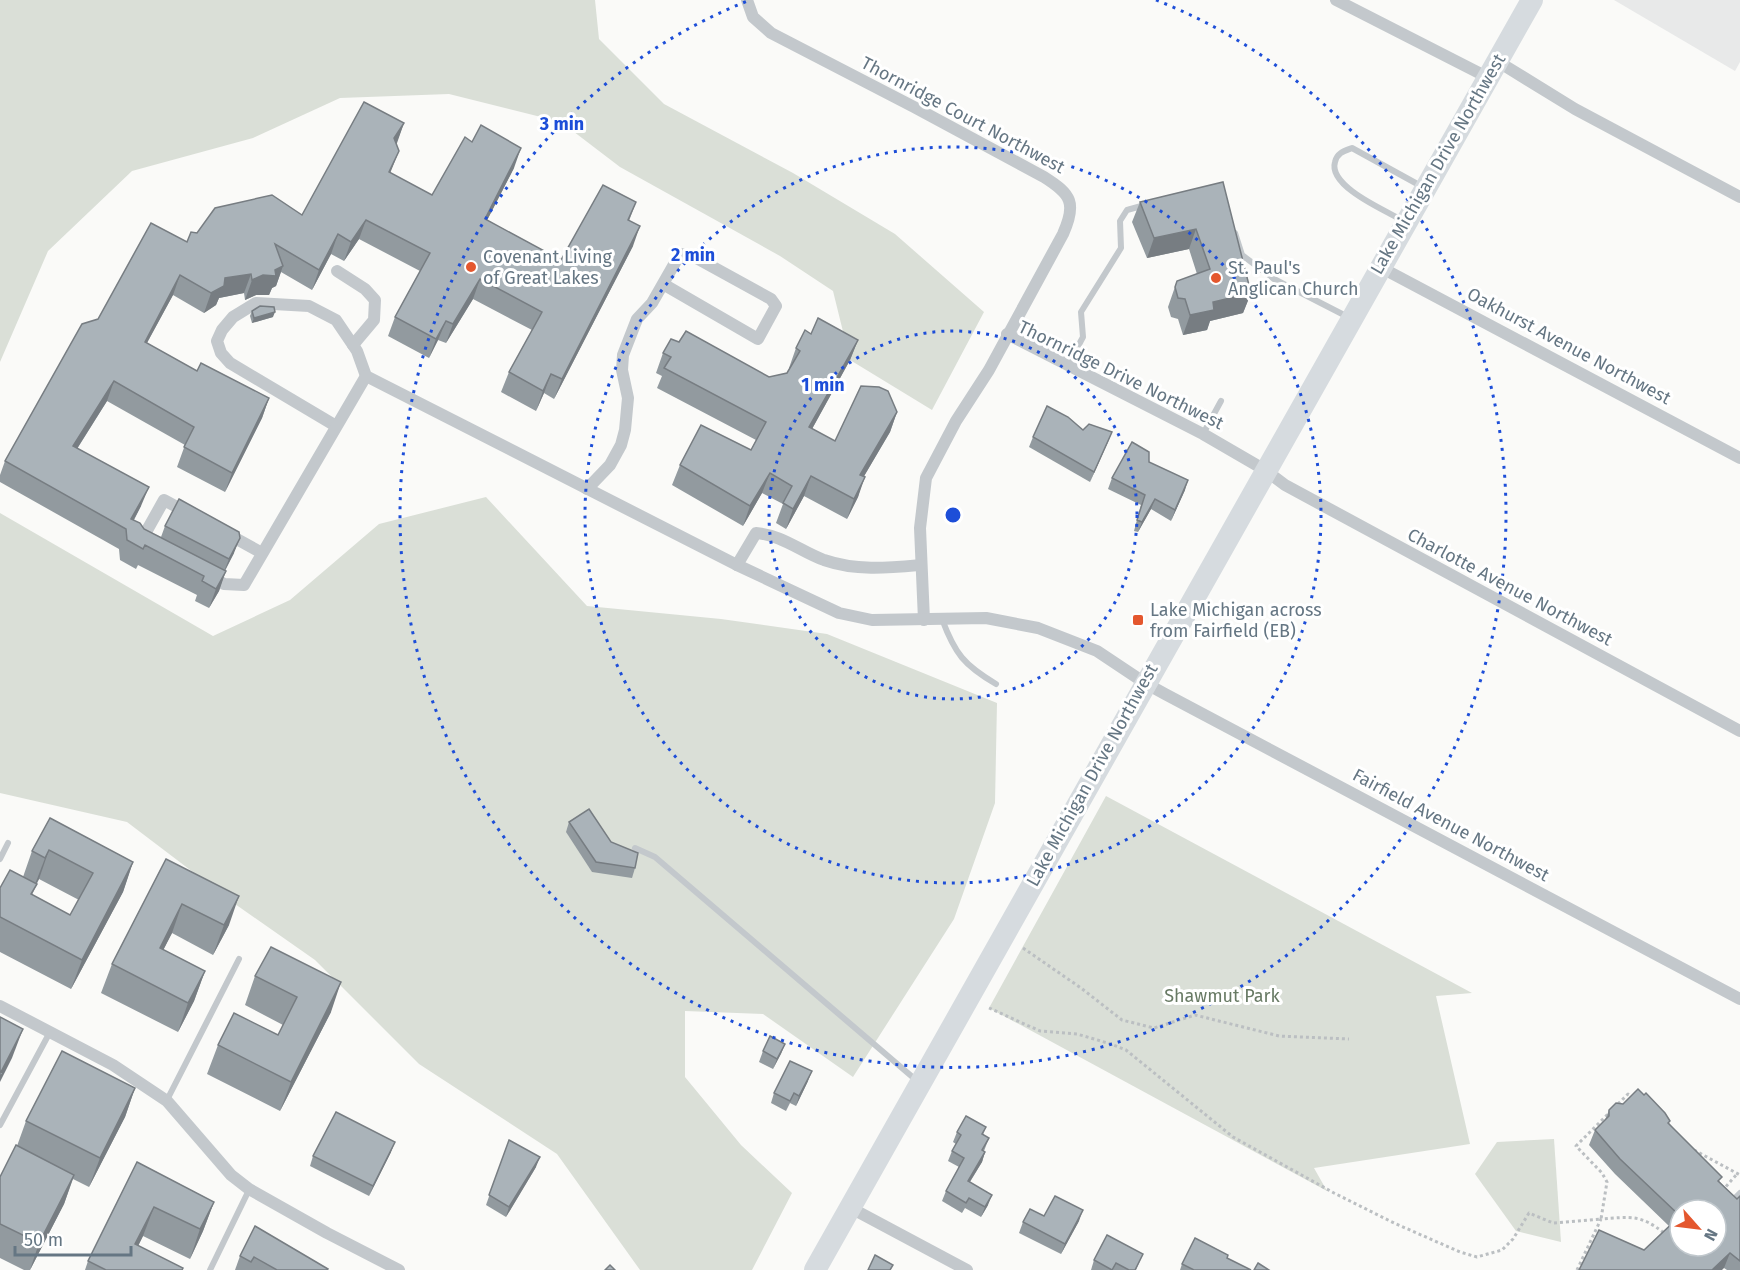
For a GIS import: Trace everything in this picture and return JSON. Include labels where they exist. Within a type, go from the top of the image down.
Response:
[{"type":"highway","name":"Lake Michigan Drive Northwest","points":[[814,1270],[1350,318],[1532,0]]},
{"type":"street","name":"Thornridge Court Northwest","points":[[747,0],[753,17],[771,33],[914,107],[1063,189],[1070,201],[1070,218],[1007,334]]},
{"type":"street","points":[[1336,0],[1575,108],[1740,197]]},
{"type":"street","points":[[587,489],[610,465],[621,445],[628,398],[622,370],[623,355],[637,319],[652,303],[680,254],[691,255],[771,299],[776,306],[758,339],[663,284]]},
{"type":"street","name":"Oakhurst Avenue Northwest","points":[[1380,267],[1740,458]]},
{"type":"street","points":[[337,271],[365,289],[375,300],[374,320],[353,345]]},
{"type":"street","points":[[193,568],[224,584],[244,585],[366,376],[357,351],[336,320],[309,306],[256,303],[233,317],[222,330],[218,342],[221,353],[230,363],[336,426]]},
{"type":"street","name":"Thornridge Drive Northwest","points":[[924,620],[920,528],[926,478],[1007,334],[1203,434],[1265,470]]},
{"type":"street","name":"Fairfield Avenue Northwest","points":[[366,376],[737,565],[838,613],[872,620],[986,618],[1038,628],[1097,651],[1145,683],[1740,999]]},
{"type":"street","name":"Charlotte Avenue Northwest","points":[[1265,470],[1296,491],[1740,731]]},
{"type":"street","points":[[151,546],[141,541],[164,500],[262,553]]},
{"type":"street","points":[[737,565],[756,533],[770,534],[822,559],[847,567],[872,569],[920,565]]},
{"type":"street","points":[[0,1006],[113,1065],[167,1101],[231,1175],[249,1189],[399,1270]]},
{"type":"street","points":[[849,1207],[967,1270]]},
{"type":"lane","points":[[1405,222],[1360,197],[1344,185],[1333,169],[1336,158],[1352,148],[1424,188]]},
{"type":"lane","points":[[1068,366],[1083,337],[1081,312],[1121,248],[1120,221],[1127,210],[1150,204]]},
{"type":"lane","points":[[1230,221],[1242,255],[1274,279],[1350,318]]},
{"type":"lane","points":[[1203,434],[1221,401]]},
{"type":"lane","points":[[942,619],[950,640],[965,663],[996,684]]},
{"type":"lane","points":[[0,860],[8,843]]},
{"type":"lane","points":[[634,848],[655,857],[920,1083]]},
{"type":"lane","points":[[167,1101],[239,959]]},
{"type":"lane","points":[[0,1125],[50,1032]]},
{"type":"lane","points":[[210,1270],[249,1189]]},
{"type":"lane","points":[[1730,1203],[1740,1193]]},
{"type":"path","points":[[1023,948],[1122,1020],[1154,1028],[1195,1015],[1279,1036],[1348,1039]]},
{"type":"path","points":[[989,1008],[1040,1030],[1077,1034],[1126,1050],[1233,1137],[1334,1193],[1460,1252],[1477,1257],[1502,1250],[1513,1239],[1529,1213],[1553,1222],[1637,1218],[1648,1221],[1668,1238]]},
{"type":"path","points":[[1577,1270],[1601,1219],[1607,1182],[1602,1173],[1576,1146],[1628,1094],[1636,1102]]},
{"type":"path","points":[[1691,1149],[1739,1175],[1715,1198]]},
{"type":"shaded area","points":[[1614,0],[1740,0],[1740,62],[1735,71]]},
{"type":"green space","points":[[0,0],[595,0],[599,39],[664,104],[793,173],[895,234],[984,312],[932,410],[850,360],[833,291],[780,256],[620,167],[561,122],[449,94],[340,98],[253,138],[132,171],[48,251],[0,362]]},
{"type":"green space","points":[[486,497],[587,606],[721,619],[827,634],[997,703],[995,803],[954,919],[853,1077],[763,1014],[685,1011],[685,1077],[741,1145],[792,1193],[752,1270],[640,1270],[557,1154],[419,1064],[315,960],[235,904],[127,822],[0,793],[0,513],[213,636],[290,600],[379,524]]},
{"type":"green space","name":"Shawmut Park","points":[[1106,796],[1472,993],[1436,996],[1470,1144],[1314,1168],[1327,1191],[989,1008]]},
{"type":"green space","points":[[1554,1139],[1561,1242],[1516,1231],[1475,1174],[1497,1142]]},
{"type":"building","points":[[364,102],[404,123],[394,138],[399,151],[389,172],[432,195],[465,137],[472,142],[481,125],[521,148],[485,219],[561,260],[603,185],[636,202],[628,220],[640,226],[562,379],[551,374],[543,391],[509,372],[542,312],[480,279],[453,324],[446,321],[436,339],[395,317],[430,253],[366,220],[351,242],[338,234],[319,270],[275,244],[283,266],[275,270],[276,276],[263,275],[252,280],[251,274],[225,278],[224,286],[211,293],[180,275],[145,342],[197,371],[201,363],[269,398],[232,473],[184,447],[194,427],[114,381],[73,446],[149,487],[131,519],[140,523],[144,529],[226,571],[216,589],[202,581],[204,576],[145,545],[143,549],[127,540],[126,529],[5,461],[82,324],[98,319],[151,223],[187,242],[191,232],[197,233],[215,208],[272,195],[302,215]]},
{"type":"building","points":[[1223,182],[1251,293],[1213,302],[1214,310],[1190,315],[1185,299],[1178,298],[1175,287],[1177,281],[1210,269],[1196,229],[1154,238],[1140,202]]},
{"type":"building","points":[[260,306],[274,307],[275,312],[254,318],[252,311]]},
{"type":"building","points":[[818,318],[858,340],[809,427],[835,441],[861,386],[879,387],[888,391],[897,412],[860,475],[865,477],[854,499],[811,476],[793,509],[783,503],[792,486],[770,473],[750,506],[680,465],[701,425],[751,450],[766,422],[664,368],[671,357],[663,353],[671,339],[679,342],[686,331],[769,377],[787,373],[800,351],[796,348],[805,330],[811,334]]},
{"type":"building","points":[[1047,406],[1068,417],[1083,430],[1089,424],[1112,432],[1094,472],[1033,437]]},
{"type":"building","points":[[1132,442],[1149,452],[1149,462],[1188,480],[1175,510],[1155,499],[1142,522],[1137,520],[1145,495],[1112,478]]},
{"type":"building","points":[[179,499],[239,532],[240,538],[229,559],[165,526]]},
{"type":"building","points":[[589,809],[611,842],[638,853],[635,868],[596,862],[569,822]]},
{"type":"building","points":[[50,818],[133,862],[82,960],[0,917],[0,888],[10,870],[37,884],[31,894],[70,915],[93,873],[49,850],[45,858],[32,851]]},
{"type":"building","points":[[166,859],[239,896],[224,925],[182,904],[160,948],[205,971],[188,1003],[112,964]]},
{"type":"building","points":[[271,947],[341,982],[291,1082],[218,1045],[234,1013],[278,1035],[297,997],[255,976]]},
{"type":"building","points":[[0,1017],[23,1029],[0,1077]]},
{"type":"building","points":[[770,1036],[785,1044],[777,1059],[763,1051]]},
{"type":"building","points":[[62,1051],[135,1088],[100,1158],[26,1121]]},
{"type":"building","points":[[790,1061],[812,1071],[799,1096],[794,1093],[790,1101],[774,1093]]},
{"type":"building","points":[[1638,1089],[1644,1095],[1646,1093],[1665,1113],[1670,1121],[1668,1123],[1722,1177],[1718,1181],[1737,1199],[1740,1196],[1740,1261],[1730,1253],[1728,1255],[1728,1198],[1668,1198],[1668,1205],[1620,1159],[1595,1130],[1609,1116],[1609,1110],[1616,1103],[1623,1104]]},
{"type":"building","points":[[336,1112],[395,1142],[373,1186],[313,1156]]},
{"type":"building","points":[[966,1116],[986,1127],[982,1134],[989,1138],[982,1150],[985,1152],[968,1181],[992,1195],[985,1207],[969,1198],[966,1203],[946,1191],[964,1158],[952,1151],[961,1135],[957,1132]]},
{"type":"building","points":[[509,1140],[540,1157],[509,1207],[489,1195]]},
{"type":"building","points":[[16,1145],[74,1175],[39,1243],[0,1224],[0,1177]]},
{"type":"building","points":[[137,1162],[214,1202],[200,1229],[154,1207],[135,1244],[183,1268],[182,1270],[106,1270],[88,1261]]},
{"type":"building","points":[[1055,1196],[1083,1210],[1065,1244],[1023,1222],[1030,1209],[1044,1216]]},
{"type":"building","points":[[255,1226],[328,1269],[277,1270],[254,1257],[251,1262],[240,1256]]},
{"type":"building","points":[[1668,1227],[1668,1258],[1725,1258],[1712,1270],[1579,1270],[1599,1230],[1644,1250]]},
{"type":"building","points":[[1107,1235],[1143,1254],[1135,1270],[1129,1270],[1116,1263],[1112,1270],[1094,1260]]},
{"type":"building","points":[[1195,1238],[1251,1270],[1194,1270],[1182,1264]]},
{"type":"building","points":[[875,1255],[893,1265],[890,1270],[868,1270]]},
{"type":"building","points":[[1258,1263],[1269,1270],[1254,1270]]},
{"type":"building","points":[[610,1265],[615,1270],[605,1270]]},
{"type":"place","name":"Covenant Living of Great Lakes","points":[[471,267]]},
{"type":"place","name":"St. Paul's Anglican Church","points":[[1216,278]]},
{"type":"place","name":"Lake Michigan across from Fairfield (EB)","points":[[1138,620]]}]
